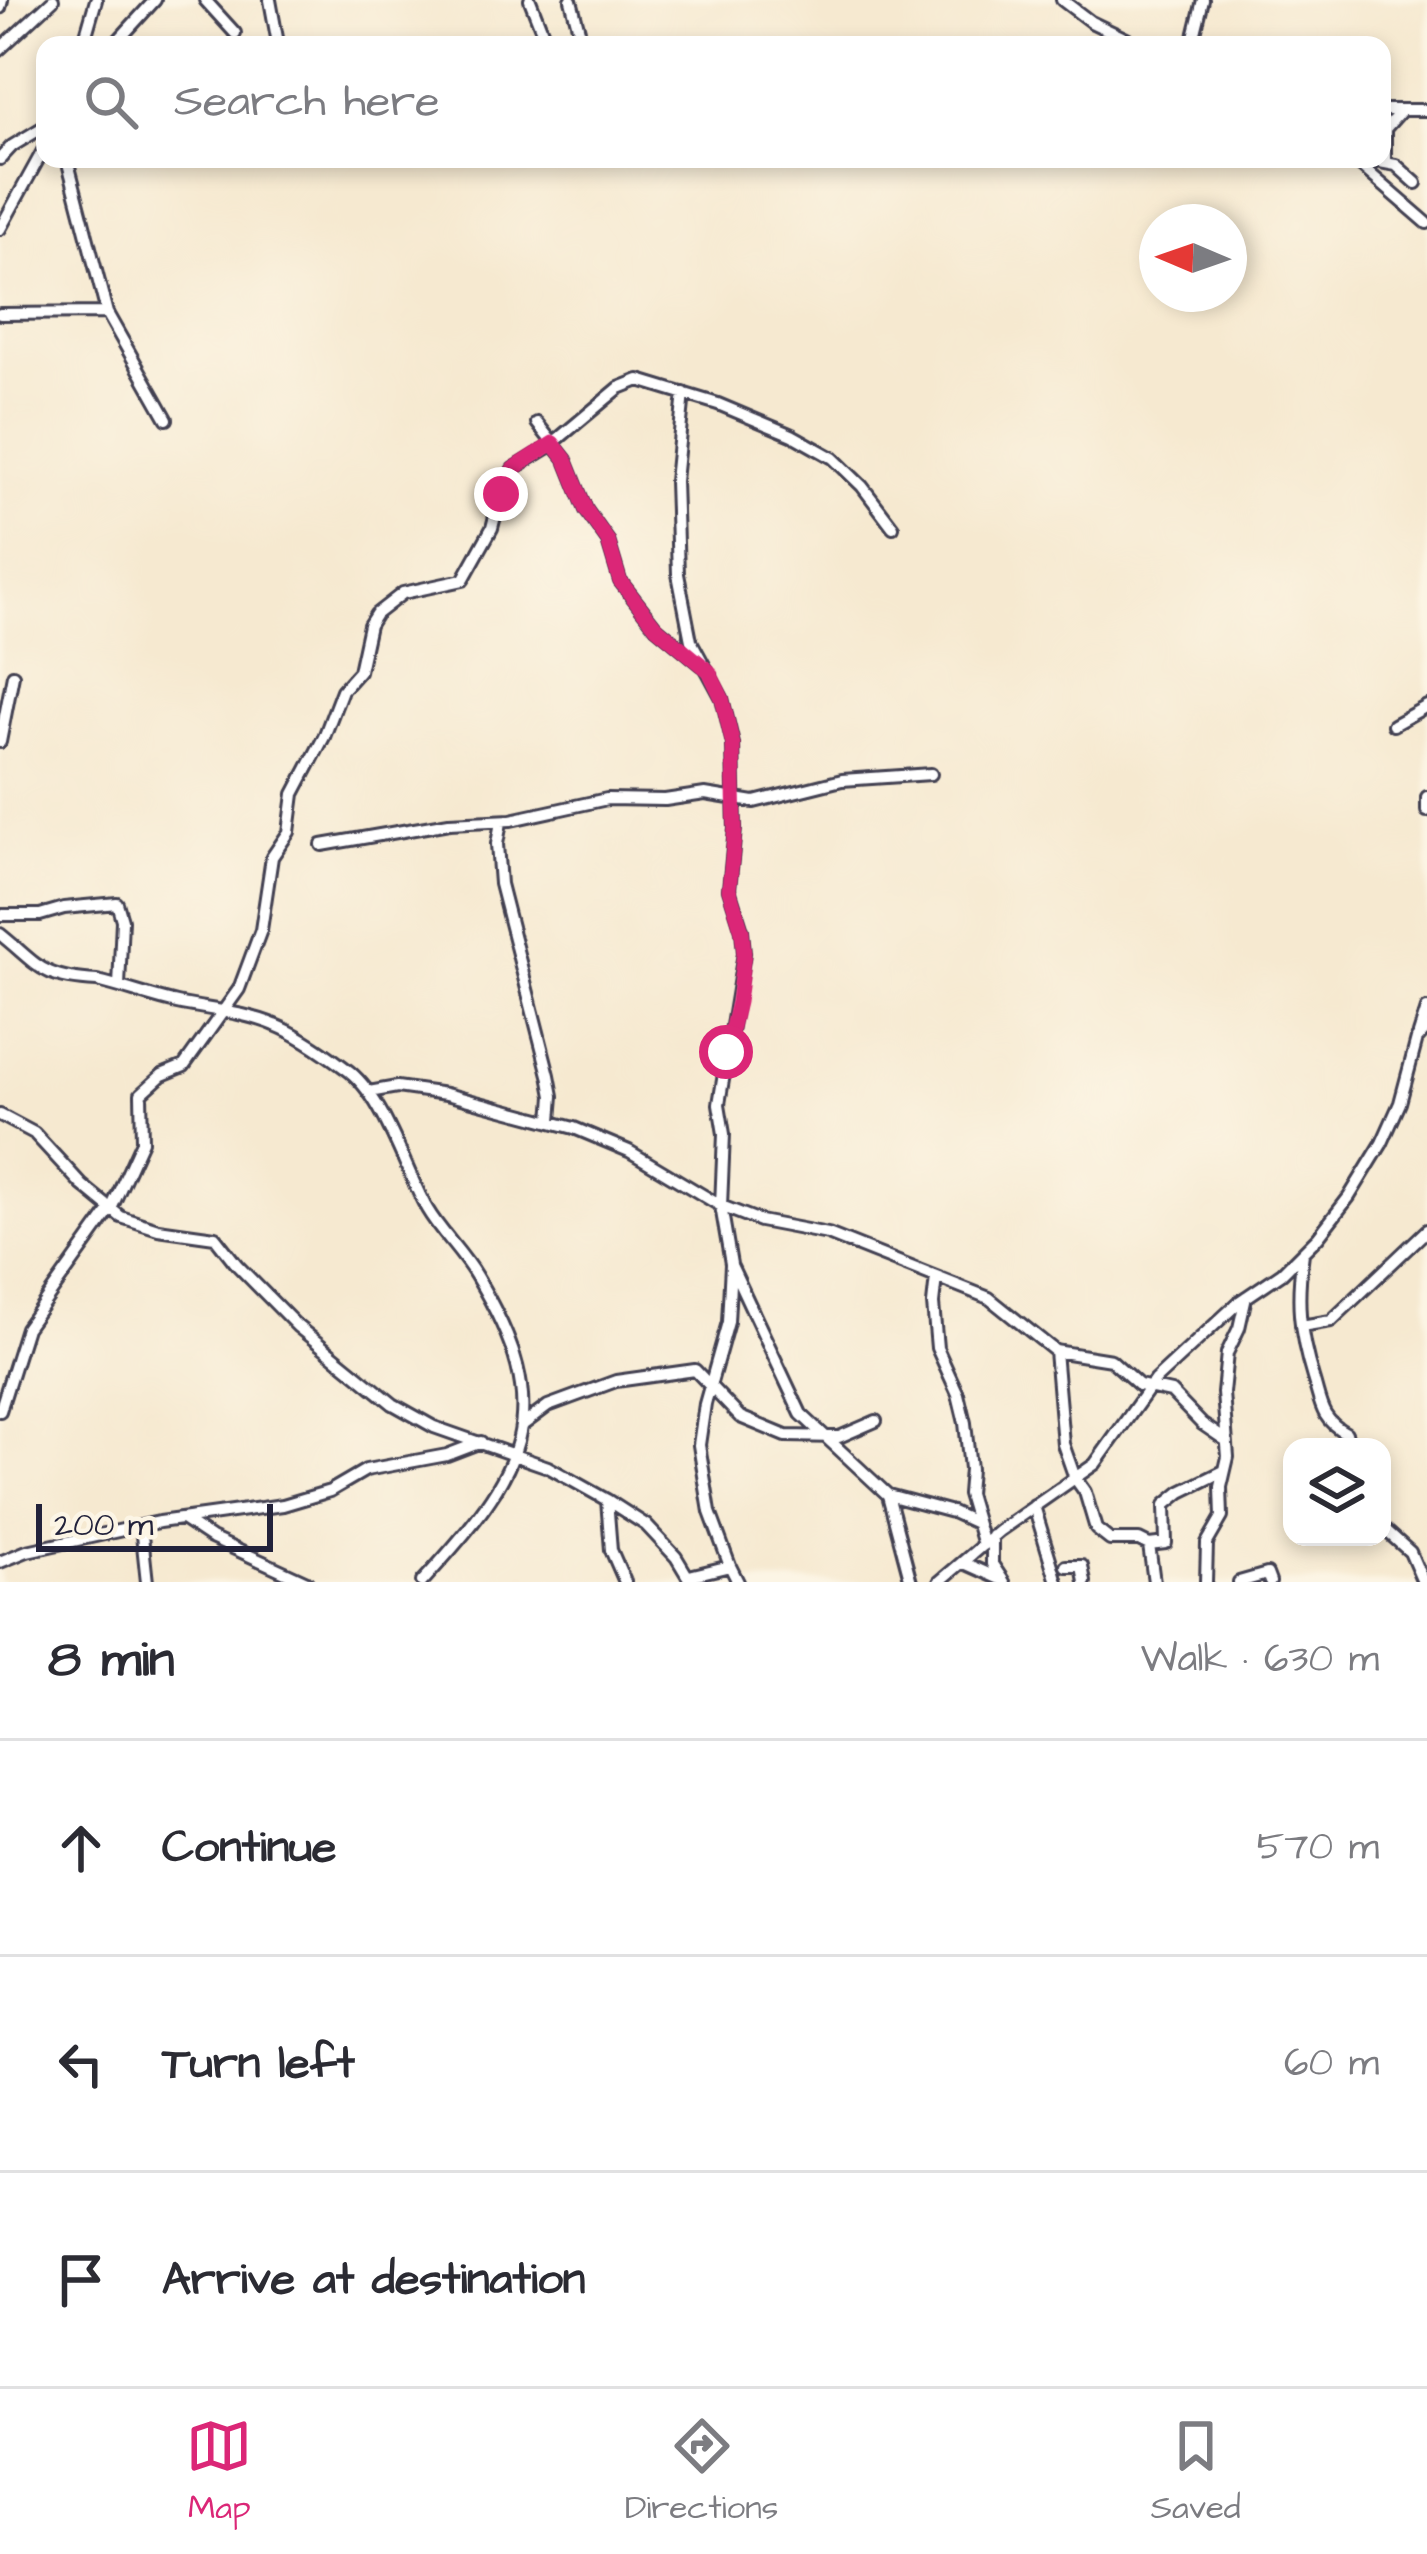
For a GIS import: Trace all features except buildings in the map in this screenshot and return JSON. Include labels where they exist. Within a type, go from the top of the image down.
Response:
[{"type":"street","points":[[0,49],[53,0]]},
{"type":"street","points":[[85,36],[95,0]]},
{"type":"street","points":[[122,36],[154,0]]},
{"type":"street","points":[[205,0],[235,33]]},
{"type":"street","points":[[270,0],[277,36]]},
{"type":"street","points":[[530,0],[544,36]]},
{"type":"street","points":[[571,0],[580,36]]},
{"type":"street","points":[[1062,0],[1120,36]]},
{"type":"street","points":[[1194,36],[1203,0]]},
{"type":"street","points":[[1391,110],[1427,110]]},
{"type":"street","points":[[1391,122],[1401,111]]},
{"type":"street","points":[[0,159],[36,131]]},
{"type":"street","points":[[0,230],[36,164]]},
{"type":"street","points":[[1391,164],[1416,182]]},
{"type":"street","points":[[69,168],[107,313],[167,418]]},
{"type":"street","points":[[1363,168],[1427,223]]},
{"type":"street","points":[[0,314],[107,313]]},
{"type":"street","points":[[0,1411],[26,1328],[111,1208],[142,1141],[141,1094],[162,1075],[184,1066],[239,988],[261,930],[272,857],[289,832],[294,794],[342,690],[359,671],[369,625],[403,592],[463,580],[491,528],[513,469],[553,443],[619,388],[639,380],[792,435],[832,458],[862,486],[893,527]]},
{"type":"street","points":[[684,393],[675,481],[678,574],[692,641],[722,698],[733,745],[729,889],[744,953],[719,1104],[724,1134],[721,1206],[731,1264],[728,1322],[700,1429],[700,1464],[710,1513],[738,1582]]},
{"type":"street","points":[[537,423],[566,460],[586,510],[608,541],[620,581],[656,627],[709,671]]},
{"type":"street","points":[[0,742],[13,675]]},
{"type":"street","points":[[1393,724],[1427,706]]},
{"type":"street","points":[[322,845],[449,823],[501,821],[607,799],[665,800],[705,794],[764,800],[854,778],[932,774]]},
{"type":"street","points":[[1427,797],[1427,811]]},
{"type":"street","points":[[501,821],[497,870],[549,1075],[551,1120]]},
{"type":"street","points":[[0,915],[40,915],[117,902],[122,920],[118,986]]},
{"type":"street","points":[[0,934],[32,964],[49,972],[277,1025],[342,1065],[369,1092],[425,1205],[474,1272],[517,1354],[524,1391],[524,1424],[514,1452],[482,1510],[422,1582]]},
{"type":"street","points":[[939,1582],[1105,1454],[1148,1388],[1246,1297],[1282,1273],[1335,1218],[1374,1158],[1400,1103],[1427,1009]]},
{"type":"street","points":[[1418,1039],[1427,1028]]},
{"type":"street","points":[[369,1092],[419,1089],[551,1120],[629,1151],[721,1206],[760,1220],[828,1234],[989,1298],[1055,1351],[1111,1360],[1139,1385],[1171,1392],[1224,1439]]},
{"type":"street","points":[[0,1115],[34,1133],[82,1185],[134,1223],[215,1237],[297,1326],[393,1404],[434,1427],[514,1452],[607,1500],[646,1526],[690,1579],[730,1566]]},
{"type":"street","points":[[1301,1326],[1331,1321],[1427,1230]]},
{"type":"street","points":[[1303,1253],[1298,1298],[1301,1346],[1319,1406],[1347,1438]]},
{"type":"street","points":[[731,1264],[801,1414],[888,1495],[976,1523]]},
{"type":"street","points":[[935,1277],[937,1348],[958,1394],[970,1469],[968,1494],[987,1541],[995,1580]]},
{"type":"street","points":[[1206,1582],[1207,1543],[1222,1517],[1228,1457],[1223,1393],[1227,1353],[1246,1297]]},
{"type":"street","points":[[1055,1351],[1056,1400],[1064,1444],[1101,1535],[1149,1545],[1166,1543],[1165,1504],[1224,1471]]},
{"type":"street","points":[[524,1424],[548,1406],[616,1381],[695,1370],[727,1406],[754,1424],[786,1436],[828,1438],[876,1421]]},
{"type":"street","points":[[0,1562],[26,1551],[141,1526],[283,1505],[329,1491],[366,1470],[447,1455],[482,1442]]},
{"type":"street","points":[[888,1495],[911,1582]]},
{"type":"street","points":[[607,1500],[611,1550],[625,1582]]},
{"type":"street","points":[[1034,1506],[1057,1582]]},
{"type":"street","points":[[184,1520],[211,1538],[307,1582]]},
{"type":"street","points":[[141,1526],[147,1582]]},
{"type":"street","points":[[1391,1535],[1410,1552],[1423,1582]]},
{"type":"street","points":[[1149,1545],[1154,1582]]},
{"type":"street","points":[[964,1563],[995,1580]]},
{"type":"street","points":[[1066,1566],[1082,1566],[1085,1582]]},
{"type":"street","points":[[1239,1582],[1267,1574],[1270,1582]]},
{"type":"route","points":[[501,494],[513,469],[553,443],[566,460],[586,510],[608,541],[620,581],[656,627],[709,671],[722,698],[733,745],[735,829],[729,889],[744,953],[726,1052]]}]
